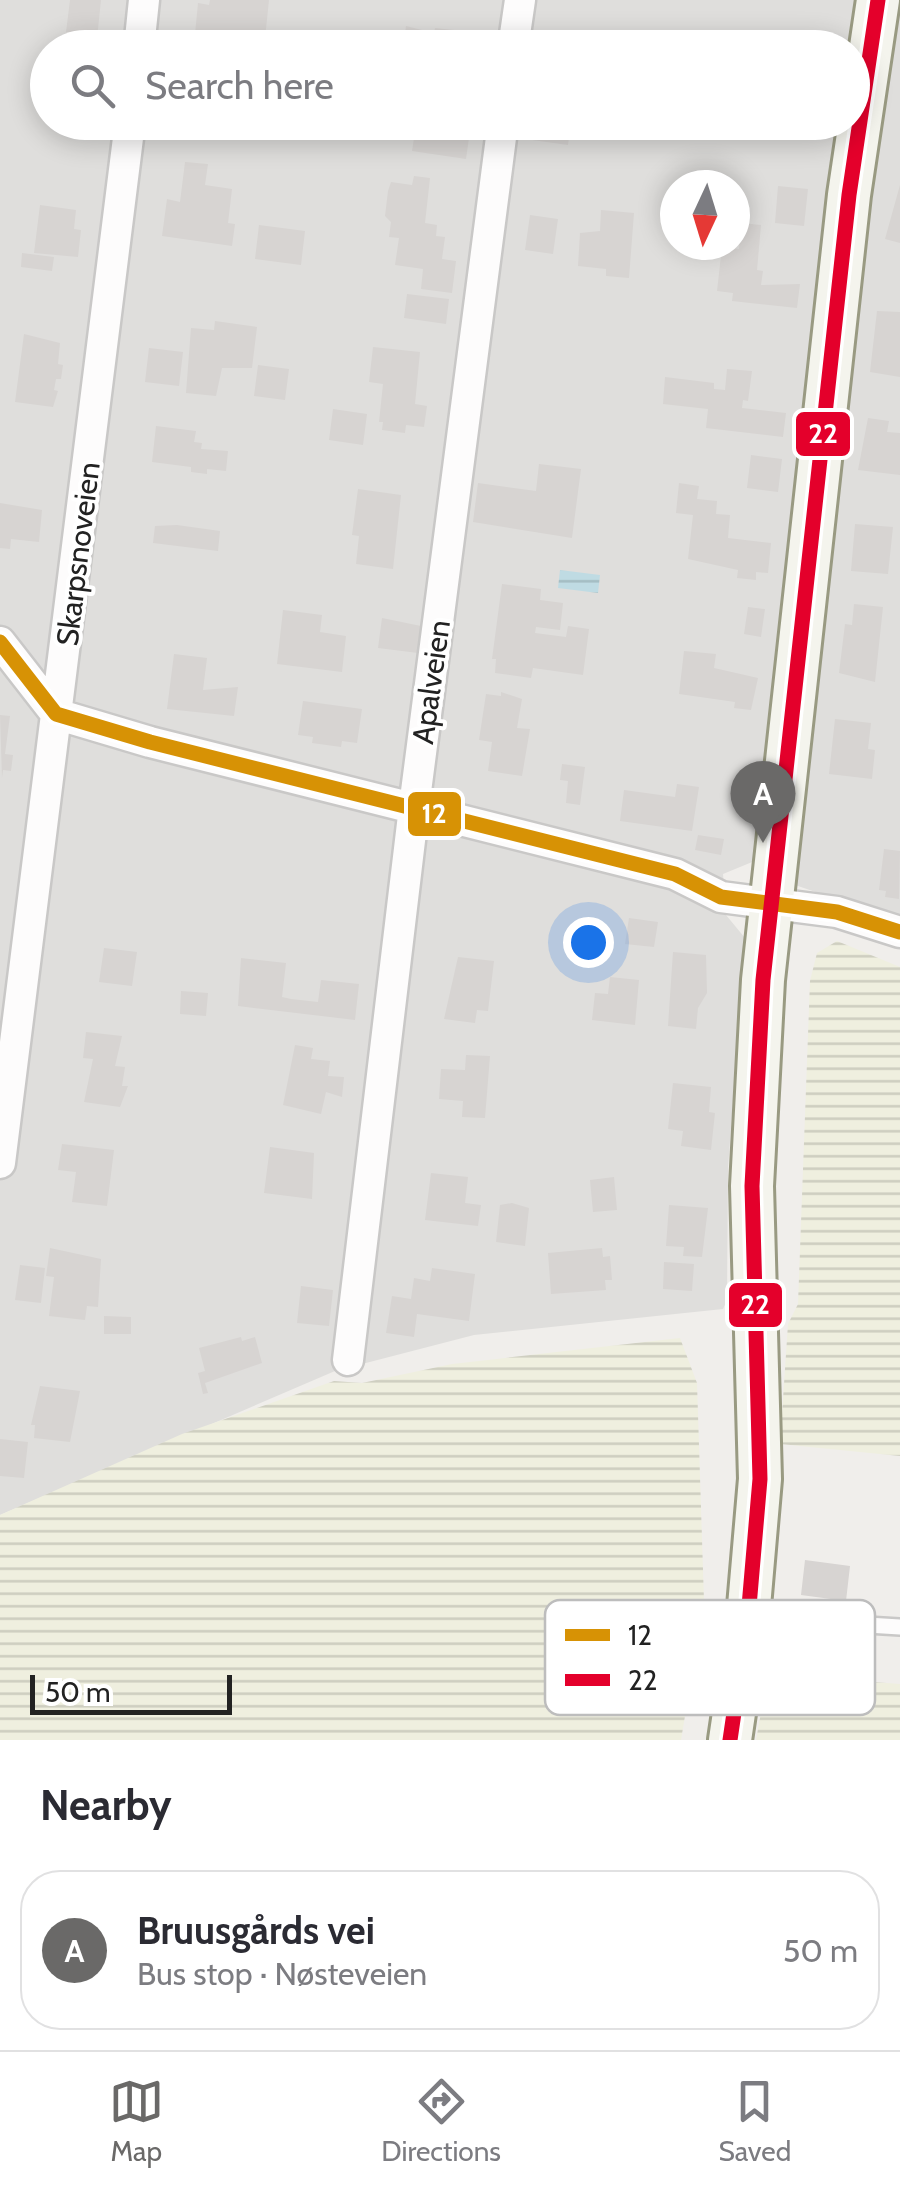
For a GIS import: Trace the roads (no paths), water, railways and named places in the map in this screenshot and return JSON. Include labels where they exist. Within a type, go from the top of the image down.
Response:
[{"type":"main road","points":[[870,83],[885,4]]},
{"type":"main road","points":[[750,1600],[760,1479],[753,1127],[771,904],[849,194],[859,140]]},
{"type":"main road","points":[[730,1740],[734,1715]]},
{"type":"street","points":[[141,30],[144,0]]},
{"type":"street","points":[[516,30],[520,0]]},
{"type":"street","name":"Skarpsnoveien","points":[[0,1163],[128,140]]},
{"type":"street","name":"Apalveien","points":[[348,1360],[414,807],[501,140]]},
{"type":"street","points":[[0,642],[56,714],[150,742],[675,874],[721,897],[837,912],[900,932]]},
{"type":"street","points":[[0,918],[30,901]]},
{"type":"lane","points":[[875,1626],[900,1627]]},
{"type":"water","points":[[560,570],[600,575],[598,593],[558,588]]},
{"type":"place","name":"Bruusgårds vei","points":[[763,843]]}]
